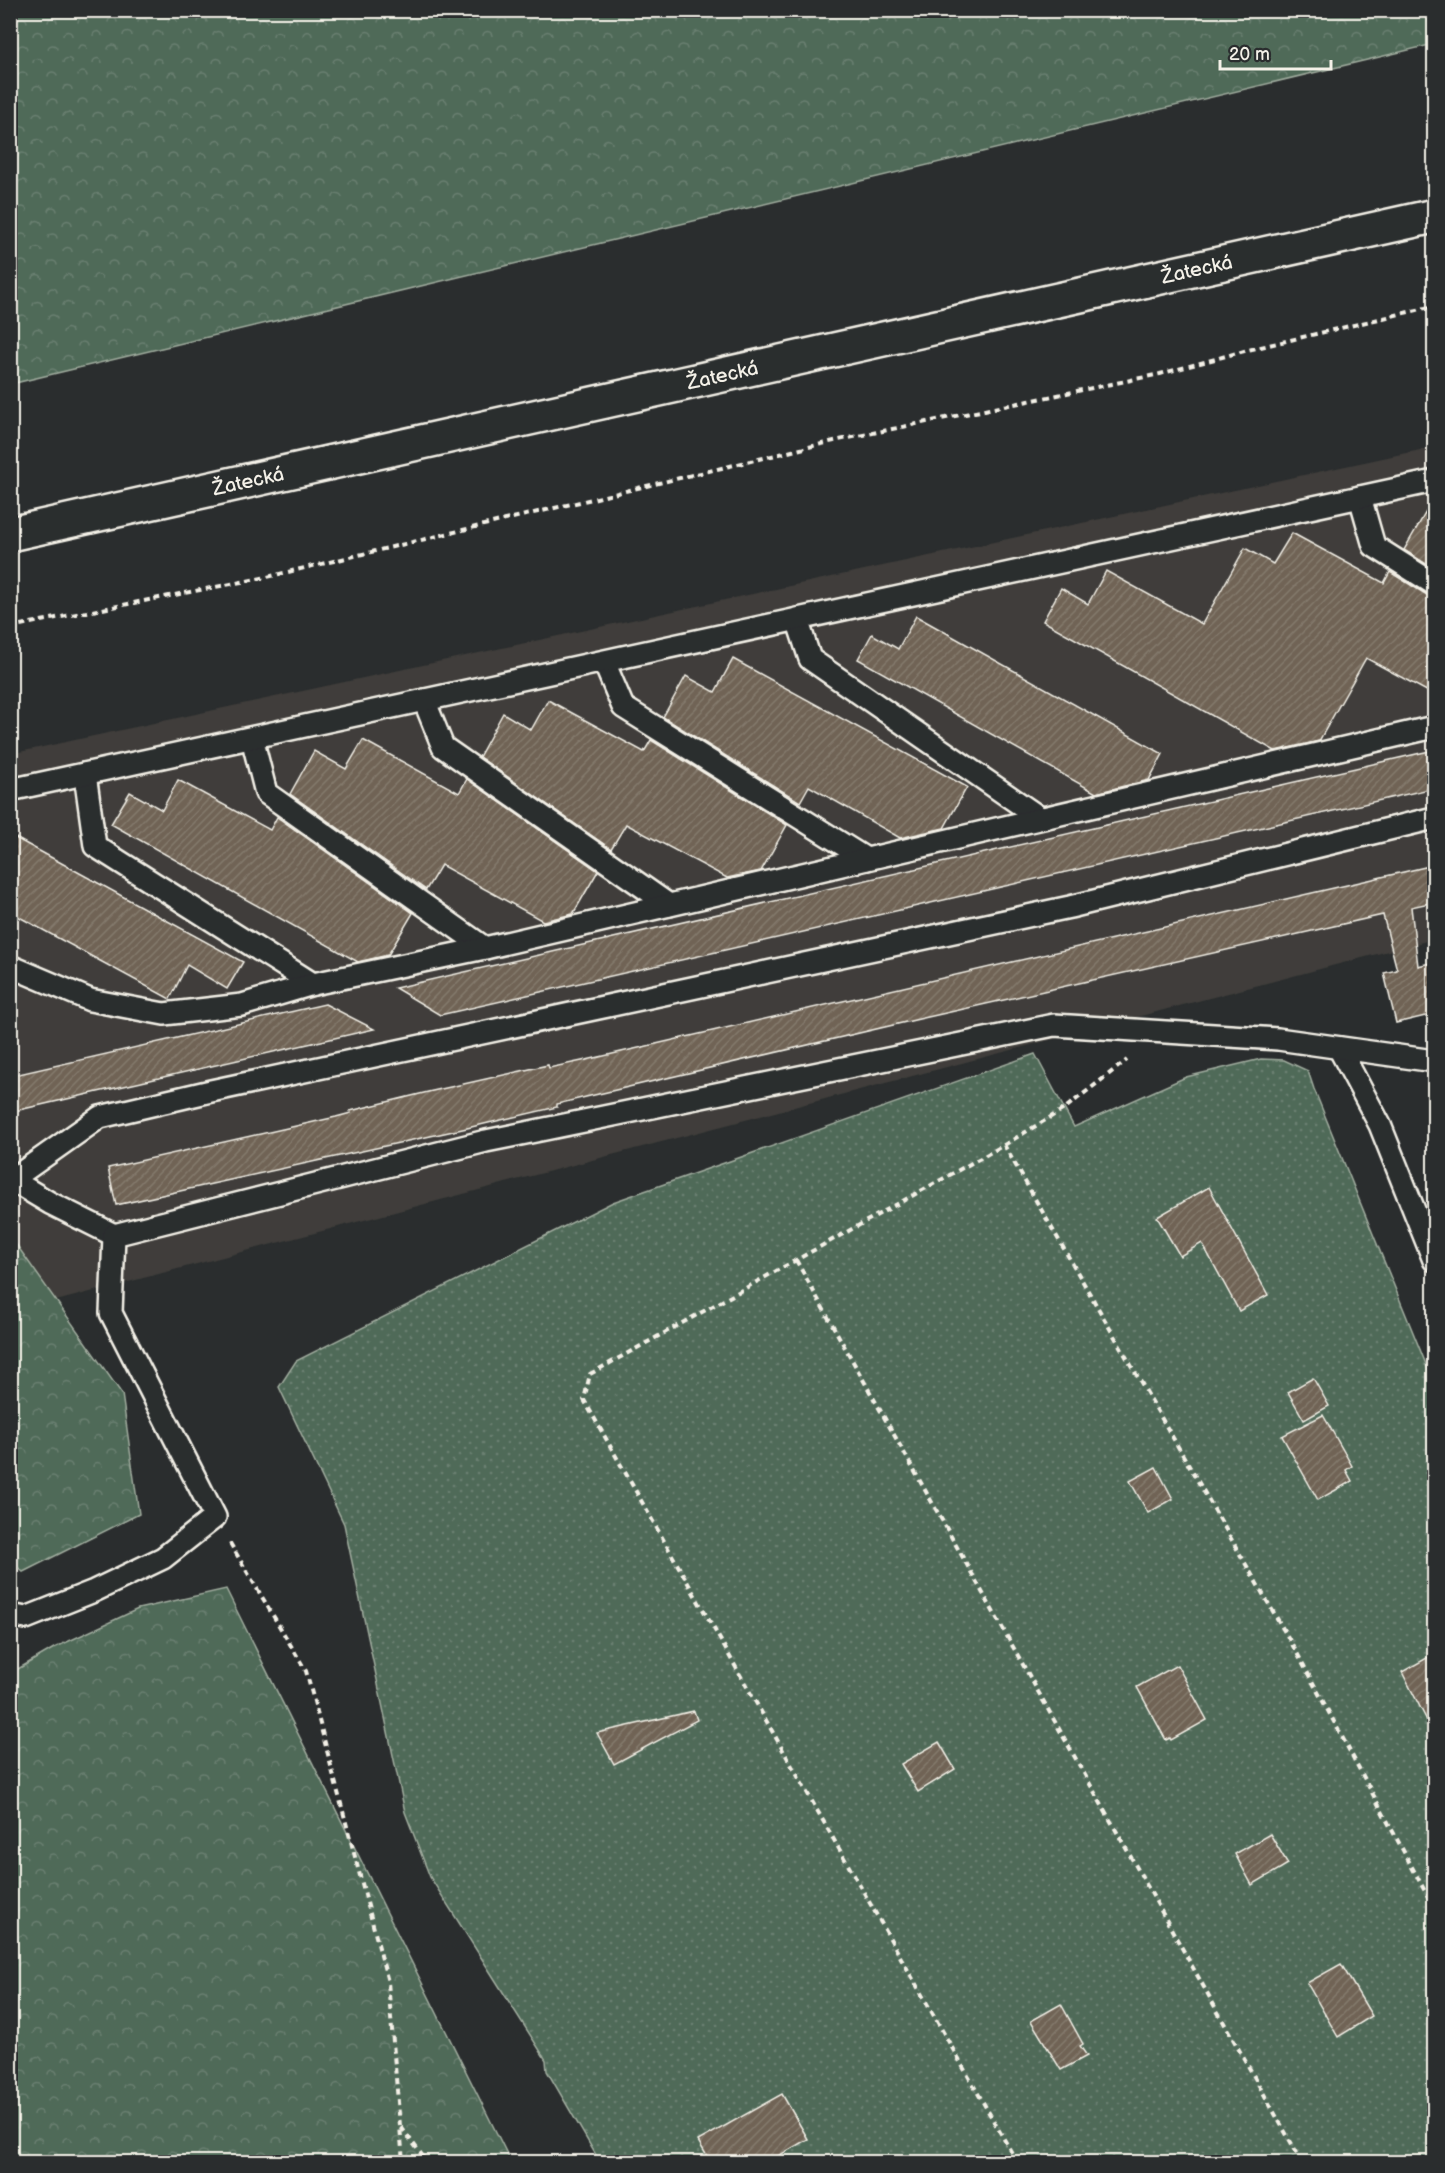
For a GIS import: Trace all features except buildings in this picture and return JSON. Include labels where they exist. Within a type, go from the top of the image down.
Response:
[{"type":"street","name":"Žatecká","points":[[10,534],[1434,216]]},
{"type":"lane","points":[[10,790],[1434,481]]},
{"type":"lane","points":[[1360,497],[1374,546],[1434,584]]},
{"type":"lane","points":[[797,620],[810,659],[1040,818]]},
{"type":"lane","points":[[604,662],[623,706],[866,859]]},
{"type":"lane","points":[[424,700],[443,747],[669,905]]},
{"type":"lane","points":[[10,966],[90,1000],[164,1014],[242,1005],[313,984],[485,948],[1434,727]]},
{"type":"lane","points":[[252,738],[266,793],[485,948]]},
{"type":"lane","points":[[85,774],[95,846],[313,984]]},
{"type":"lane","points":[[1434,818],[1070,907],[211,1091],[100,1117],[11,1180],[50,1203],[114,1235],[486,1141],[1054,1024],[1278,1039],[1434,1061]]},
{"type":"lane","points":[[1339,1048],[1380,1125],[1434,1260]]},
{"type":"lane","points":[[10,1615],[26,1618],[94,1591],[163,1558],[214,1517],[111,1313],[114,1235]]},
{"type":"path","points":[[10,627],[267,577],[834,441],[1160,374],[1248,350],[1434,306]]},
{"type":"path","points":[[1017,2163],[584,1400],[590,1374],[1004,1145],[1064,1109],[1163,1032]]},
{"type":"path","points":[[1004,1145],[1297,1653],[1434,1908]]},
{"type":"path","points":[[796,1260],[1302,2163]]},
{"type":"path","points":[[214,1517],[306,1671],[388,1982],[403,2163]]},
{"type":"path","points":[[400,2126],[427,2163]]},
{"type":"shaded area","points":[[1434,447],[1434,939],[56,1301],[11,1237],[10,754]]},
{"type":"green space","points":[[1434,10],[1434,44],[11,384],[11,11]]},
{"type":"green space","points":[[1035,1054],[1074,1127],[1186,1077],[1261,1059],[1284,1060],[1308,1071],[1434,1384],[1434,2162],[600,2162],[547,2071],[546,2060],[430,1877],[405,1812],[344,1524],[279,1387],[296,1361],[613,1202]]},
{"type":"green space","points":[[11,1237],[122,1394],[139,1514],[23,1572],[10,1560]]},
{"type":"green space","points":[[226,1589],[511,2162],[11,2162],[11,1673],[54,1648],[138,1609]]}]
